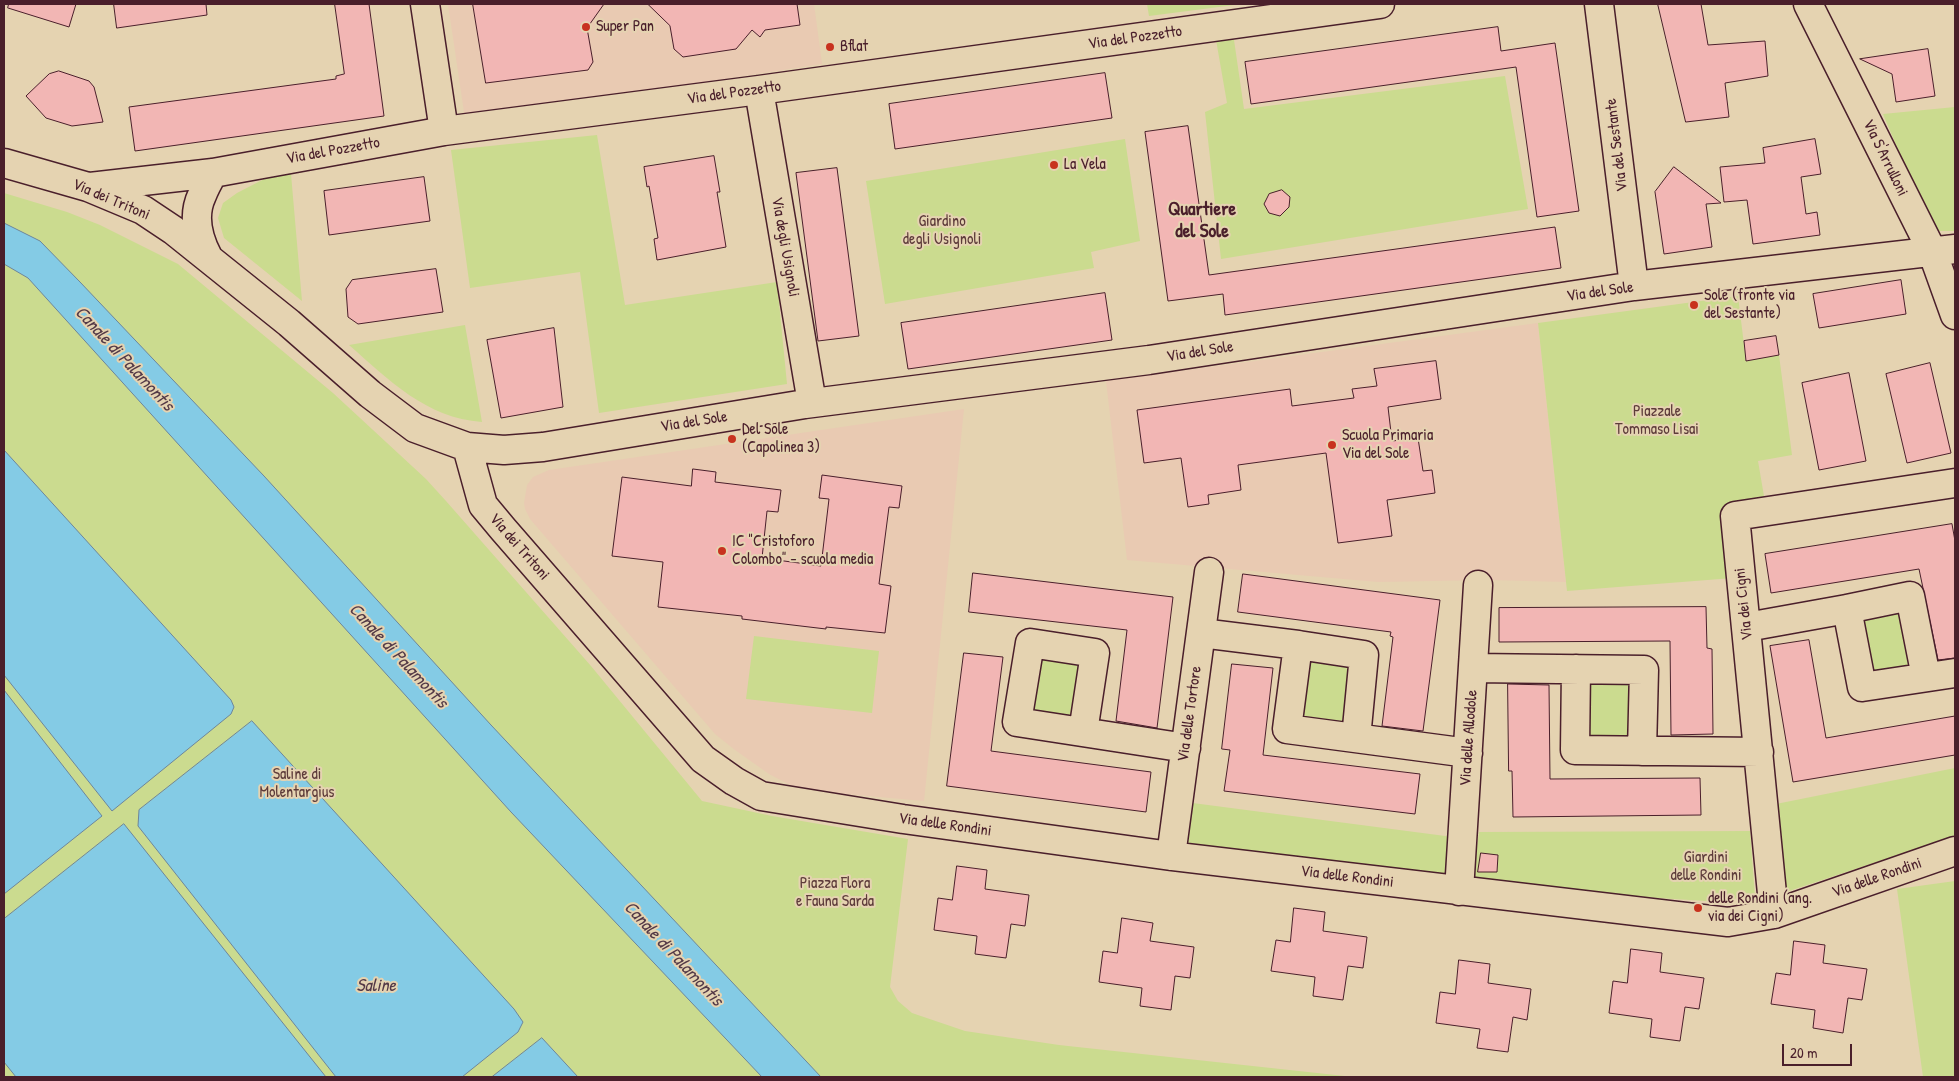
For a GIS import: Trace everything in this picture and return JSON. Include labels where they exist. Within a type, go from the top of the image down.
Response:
[{"type":"street","points":[[425,4],[444,131]]},
{"type":"street","name":"Via del Pozzetto","points":[[88,187],[212,173],[444,131],[759,90],[1380,4]]},
{"type":"street","name":"Via del Sestante","points":[[1600,4],[1634,286]]},
{"type":"street","name":"Via S'Arrulloni","points":[[1808,4],[1944,250],[1955,315]]},
{"type":"street","name":"Via degli Usignoli","points":[[759,90],[812,403]]},
{"type":"street","name":"Via dei Tritoni","points":[[4,163],[88,187],[142,210],[174,230],[208,257],[289,323],[370,394],[415,428],[467,447],[483,505],[488,512],[684,739],[703,759],[734,782]]},
{"type":"street","name":"Via dei Tritoni","points":[[208,257],[199,235],[197,212],[201,196],[212,173]]},
{"type":"street","name":"Via del Sole","points":[[467,447],[504,450],[543,447],[812,403],[1150,360],[1634,286],[1944,250]]},
{"type":"street","name":"Via dei Cigni","points":[[1774,914],[1735,516],[1955,483]]},
{"type":"street","name":"Via delle Tortore","points":[[1172,856],[1209,572]]},
{"type":"street","name":"Via delle Allodole","points":[[1459,891],[1478,585]]},
{"type":"street","points":[[1747,627],[1910,596],[1926,677]]},
{"type":"street","points":[[1847,609],[1862,687],[1955,672]]},
{"type":"street","points":[[1201,633],[1364,655],[1356,738]]},
{"type":"street","points":[[1298,646],[1287,730],[1468,753]]},
{"type":"street","points":[[1473,668],[1644,670],[1642,751]]},
{"type":"street","points":[[1576,669],[1575,750],[1759,752]]},
{"type":"street","points":[[1083,732],[1186,748]]},
{"type":"street","name":"Via delle Rondini","points":[[734,782],[761,796],[902,819],[1172,856],[1728,922],[1774,914],[1955,851]]},
{"type":"shaded area","points":[[448,4],[814,4],[822,64],[465,119]]},
{"type":"shaded area","name":"Scuola Primaria Via del Sole","points":[[1538,323],[1566,582],[1488,580],[1378,582],[1127,560],[1106,381]]},
{"type":"shaded area","points":[[964,409],[924,801],[823,792],[792,786],[769,774],[735,750],[715,734],[530,519],[525,509],[527,485],[533,477],[549,470]]},
{"type":"green space","points":[[1147,4],[1242,4],[1149,16]]},
{"type":"green space","points":[[1233,33],[1244,109],[1505,76],[1528,209],[1221,259],[1205,112],[1227,103],[1215,34]]},
{"type":"green space","points":[[1955,107],[1955,231],[1932,231],[1883,114]]},
{"type":"green space","points":[[597,135],[625,305],[777,282],[787,384],[599,413],[580,272],[470,288],[451,150]]},
{"type":"green space","name":"Giardino degli Usignoli","points":[[1125,139],[1140,241],[1091,252],[1094,268],[885,304],[866,181]]},
{"type":"green space","points":[[291,174],[302,301],[224,238],[218,218],[223,203],[237,193],[268,177]]},
{"type":"green space","name":"Saline di Molentargius","points":[[4,193],[67,212],[100,225],[178,264],[333,393],[426,479],[446,501],[591,666],[702,801],[772,816],[908,839],[890,987],[898,1001],[912,1013],[965,1031],[1059,1045],[1354,1077],[4,1077]]},
{"type":"green space","name":"Piazzale Tommaso Lisai","points":[[1738,296],[1746,361],[1779,355],[1792,455],[1758,461],[1765,502],[1724,510],[1733,578],[1567,591],[1538,323]]},
{"type":"green space","points":[[465,325],[482,422],[462,419],[426,405],[394,384],[349,345]]},
{"type":"green space","points":[[1900,606],[1912,666],[1867,675],[1855,614]]},
{"type":"green space","points":[[754,636],[879,651],[872,713],[746,699]]},
{"type":"green space","points":[[1033,649],[1091,658],[1079,724],[1023,715]]},
{"type":"green space","points":[[1303,650],[1359,659],[1351,733],[1291,726]]},
{"type":"green space","points":[[1582,678],[1638,681],[1637,745],[1579,745]]},
{"type":"green space","points":[[1955,768],[1955,836],[1786,892],[1776,804]]},
{"type":"green space","points":[[1185,802],[1453,837],[1448,879],[1179,848]]},
{"type":"green space","name":"Giardini delle Rondini","points":[[1750,831],[1755,897],[1706,901],[1529,890],[1472,884],[1479,832]]},
{"type":"green space","points":[[1955,881],[1955,1077],[1923,1077],[1897,889]]},
{"type":"water","name":"Canale di Palamontis","points":[[4,223],[40,241],[80,282],[264,476],[491,725],[821,1077],[762,1077],[511,812],[28,278],[4,264]]},
{"type":"water","points":[[4,450],[231,700],[234,707],[231,714],[112,811],[4,675]]},
{"type":"water","points":[[4,690],[102,816],[4,894]]},
{"type":"water","name":"Saline","points":[[252,721],[514,1009],[523,1022],[518,1032],[462,1077],[336,1077],[138,826],[139,810]]},
{"type":"water","points":[[124,824],[326,1077],[16,1077],[4,1062],[4,919]]},
{"type":"water","points":[[542,1038],[578,1077],[492,1077]]},
{"type":"building","points":[[9,4],[76,4],[69,27],[8,8]]},
{"type":"building","points":[[114,4],[206,4],[207,15],[117,28]]},
{"type":"building","points":[[335,4],[369,4],[384,116],[135,151],[129,107],[336,79],[336,76],[344,74]]},
{"type":"building","points":[[473,4],[604,4],[587,28],[593,62],[588,70],[486,83]]},
{"type":"building","points":[[648,4],[797,4],[800,25],[765,30],[760,37],[752,30],[736,49],[683,57],[674,49],[670,26]]},
{"type":"building","points":[[1658,4],[1701,4],[1708,45],[1765,41],[1768,76],[1725,83],[1729,117],[1686,122]]},
{"type":"building","points":[[1498,27],[1501,51],[1555,43],[1579,211],[1537,217],[1516,67],[1251,104],[1245,62]]},
{"type":"building","points":[[1928,49],[1935,96],[1896,102],[1892,74],[1860,59]]},
{"type":"building","points":[[59,71],[89,81],[94,87],[103,122],[72,126],[46,118],[26,96],[49,74]]},
{"type":"building","points":[[1105,73],[1112,118],[895,149],[889,104]]},
{"type":"building","points":[[1188,126],[1209,275],[1555,227],[1561,268],[1225,315],[1223,294],[1168,301],[1145,132]]},
{"type":"building","points":[[1815,139],[1821,174],[1801,177],[1806,214],[1817,212],[1820,235],[1753,244],[1747,200],[1724,202],[1720,167],[1765,163],[1763,148]]},
{"type":"building","points":[[714,156],[720,192],[717,192],[726,247],[657,260],[654,239],[658,238],[644,167]]},
{"type":"building","points":[[1674,167],[1721,203],[1706,204],[1712,247],[1664,254],[1655,192]]},
{"type":"building","points":[[837,168],[859,336],[818,341],[796,173]]},
{"type":"building","points":[[424,177],[430,221],[329,235],[324,191]]},
{"type":"building","points":[[1282,190],[1290,197],[1289,207],[1280,216],[1269,213],[1264,204],[1269,194]]},
{"type":"building","points":[[436,269],[443,312],[358,324],[348,317],[346,289],[352,280]]},
{"type":"building","points":[[1901,280],[1906,314],[1819,328],[1813,294]]},
{"type":"building","points":[[1105,293],[1112,340],[908,369],[901,323]]},
{"type":"building","points":[[554,328],[563,407],[501,418],[487,340]]},
{"type":"building","points":[[1776,336],[1779,355],[1746,361],[1744,341]]},
{"type":"building","points":[[1436,361],[1441,399],[1388,407],[1392,441],[1418,438],[1423,471],[1432,470],[1435,493],[1387,500],[1392,536],[1338,543],[1326,453],[1238,465],[1241,490],[1208,495],[1209,504],[1188,507],[1181,458],[1144,463],[1137,410],[1290,389],[1292,406],[1354,398],[1352,389],[1377,386],[1374,369]]},
{"type":"building","points":[[1930,363],[1951,453],[1907,463],[1886,374]]},
{"type":"building","points":[[1849,373],[1866,461],[1819,470],[1802,383]]},
{"type":"building","name":"IC \"Cristoforo Colombo\" - scuola media","points":[[693,469],[716,472],[715,482],[781,490],[778,512],[767,511],[762,558],[821,566],[829,499],[819,498],[822,475],[902,486],[899,508],[889,507],[879,584],[891,586],[885,633],[826,627],[826,629],[742,619],[742,616],[658,607],[663,562],[612,556],[622,477],[691,486]]},
{"type":"building","points":[[1952,524],[1955,541],[1955,658],[1938,660],[1919,569],[1771,593],[1765,554]]},
{"type":"building","points":[[973,573],[1173,597],[1157,728],[1116,721],[1127,630],[969,612]]},
{"type":"building","points":[[1243,574],[1440,600],[1423,731],[1382,726],[1393,637],[1390,636],[1391,632],[1238,612]]},
{"type":"building","points":[[1706,607],[1707,648],[1712,649],[1713,734],[1671,735],[1670,641],[1499,642],[1499,608]]},
{"type":"building","points":[[1809,640],[1826,738],[1955,716],[1955,755],[1793,782],[1770,646]]},
{"type":"building","points":[[964,653],[1003,657],[991,751],[1151,772],[1146,812],[947,786]]},
{"type":"building","points":[[1232,664],[1273,668],[1263,755],[1420,774],[1415,814],[1224,791],[1230,750],[1222,749]]},
{"type":"building","points":[[1508,684],[1549,685],[1550,779],[1700,778],[1701,815],[1513,817],[1512,771],[1509,771]]},
{"type":"building","points":[[1481,853],[1498,855],[1497,872],[1478,872]]},
{"type":"building","points":[[957,866],[987,870],[985,889],[1029,895],[1025,926],[1011,924],[1006,958],[975,954],[977,936],[934,930],[938,898],[952,900]]},
{"type":"building","points":[[1294,908],[1325,912],[1323,931],[1367,937],[1363,968],[1348,966],[1343,1000],[1313,996],[1315,977],[1271,971],[1276,940],[1290,942]]},
{"type":"building","points":[[1122,918],[1153,923],[1150,941],[1194,947],[1190,978],[1175,976],[1171,1010],[1140,1006],[1142,988],[1099,982],[1103,951],[1117,953]]},
{"type":"building","points":[[1794,941],[1825,945],[1823,963],[1867,969],[1862,1000],[1848,998],[1843,1033],[1813,1028],[1815,1010],[1771,1004],[1776,973],[1790,975]]},
{"type":"building","points":[[1631,949],[1662,953],[1660,972],[1704,978],[1699,1009],[1685,1007],[1680,1041],[1650,1037],[1652,1019],[1609,1013],[1613,981],[1627,983]]},
{"type":"building","points":[[1459,960],[1490,964],[1488,983],[1531,989],[1527,1020],[1513,1017],[1508,1052],[1477,1048],[1480,1029],[1436,1023],[1440,992],[1455,994]]},
{"type":"place","name":"Super Pan","points":[[586,27]]},
{"type":"place","name":"Bflat","points":[[830,47]]},
{"type":"place","name":"La Vela","points":[[1054,165]]},
{"type":"place","name":"Sole (fronte via del Sestante)","points":[[1694,305]]},
{"type":"place","name":"Del Sole (Capolinea 3)","points":[[732,439]]},
{"type":"place","name":"Scuola Primaria Via del Sole","points":[[1332,445]]},
{"type":"place","name":"IC \"Cristoforo Colombo\" - scuola media","points":[[722,551]]},
{"type":"place","name":"delle Rondini (ang. via dei Cigni)","points":[[1698,908]]},
{"type":"district","name":"Quartiere del Sole","points":[[1202,221]]},
{"type":"park label","name":"Piazza Flora e Fauna Sarda","points":[[835,893]]}]
